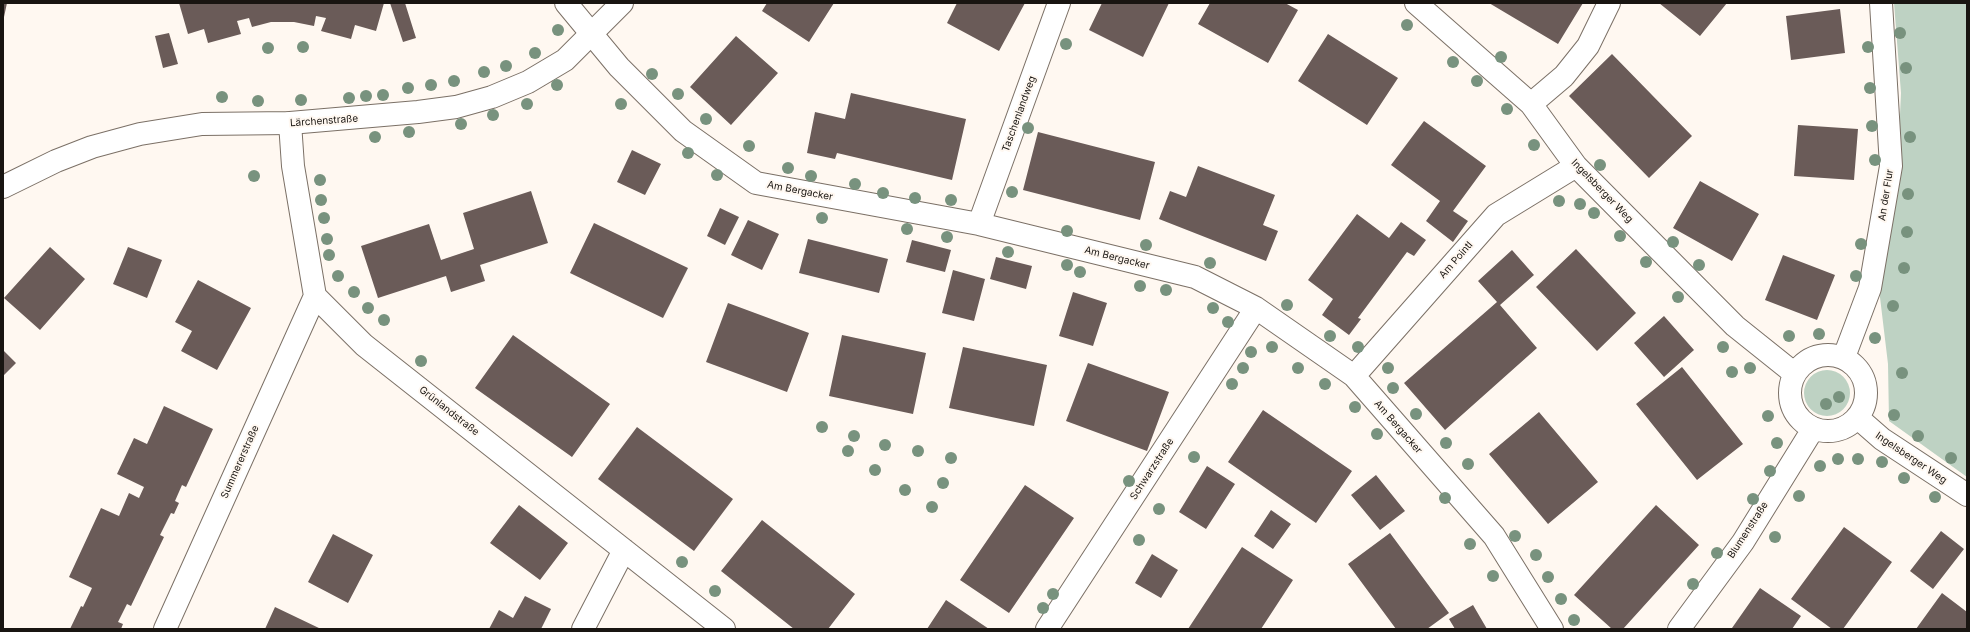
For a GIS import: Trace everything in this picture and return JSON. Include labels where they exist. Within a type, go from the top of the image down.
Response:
[{"type":"street","name":"Am Bergacker","points":[[566,3],[619,67],[683,130],[756,183],[979,224],[1195,277],[1256,308],[1354,376],[1494,536],[1552,629]]},
{"type":"street","name":"Lärchenstraße","points":[[3,187],[56,161],[92,147],[140,134],[202,124],[290,123],[418,112],[456,107],[492,97],[528,82],[565,60],[622,3]]},
{"type":"street","name":"Taschenlandweg","points":[[979,224],[1059,3]]},
{"type":"street","name":"Ingelsberger Weg","points":[[1416,3],[1531,104],[1576,166],[1735,326],[1795,374]]},
{"type":"street","points":[[1531,104],[1564,76],[1588,46],[1609,3]]},
{"type":"street","name":"An der Flur","points":[[1844,357],[1870,288],[1891,166],[1881,3]]},
{"type":"street","points":[[290,123],[293,166],[315,296]]},
{"type":"street","name":"Am Pointl","points":[[1354,376],[1496,214],[1576,166]]},
{"type":"street","name":"Grünlandstraße","points":[[315,296],[364,345],[724,629]]},
{"type":"street","name":"Summererstraße","points":[[165,629],[315,296]]},
{"type":"street","name":"Schwarzstraße","points":[[1047,629],[1256,308]]},
{"type":"street","points":[[1833,354],[1844,357],[1861,371],[1866,385],[1867,396],[1864,408],[1858,418],[1848,426],[1837,431],[1825,432],[1813,428],[1802,422],[1794,411],[1790,399],[1790,386],[1795,374],[1802,365],[1811,358],[1833,354]]},
{"type":"street","name":"Ingelsberger Weg","points":[[1858,418],[1882,439],[1967,495]]},
{"type":"street","name":"Blumenstraße","points":[[1679,629],[1743,542],[1813,428]]},
{"type":"street","points":[[583,629],[624,550]]},
{"type":"green space","points":[[1894,3],[1967,3],[1967,477],[1889,421],[1888,364],[1879,289],[1896,201],[1901,93]]},
{"type":"green space","points":[[1827,370],[1840,374],[1846,380],[1850,393],[1846,406],[1840,412],[1827,416],[1814,412],[1808,406],[1804,393],[1808,380],[1814,374]]},
{"type":"building","points":[[3,3],[7,3],[4,17],[3,17]]},
{"type":"building","points":[[179,3],[384,3],[376,31],[355,25],[351,39],[321,31],[326,18],[316,16],[314,26],[294,22],[271,22],[252,27],[249,18],[237,21],[241,34],[208,43],[204,29],[188,34]]},
{"type":"building","points":[[390,3],[405,3],[416,38],[403,42]]},
{"type":"building","points":[[767,3],[834,3],[809,42],[762,11]]},
{"type":"building","points":[[957,3],[1025,3],[999,51],[947,23]]},
{"type":"building","points":[[1102,3],[1169,3],[1143,57],[1089,30]]},
{"type":"building","points":[[1210,3],[1285,3],[1298,10],[1268,63],[1198,24]]},
{"type":"building","points":[[1489,3],[1583,3],[1558,44]]},
{"type":"building","points":[[1659,3],[1727,3],[1700,36]]},
{"type":"building","points":[[1840,9],[1845,53],[1791,60],[1786,16]]},
{"type":"building","points":[[169,33],[178,64],[163,68],[155,36]]},
{"type":"building","points":[[1328,34],[1398,78],[1367,125],[1298,81]]},
{"type":"building","points":[[736,36],[778,73],[731,125],[690,87]]},
{"type":"building","points":[[1612,54],[1692,136],[1649,178],[1569,96]]},
{"type":"building","points":[[851,93],[966,119],[952,180],[837,153],[835,159],[807,153],[815,112],[845,119]]},
{"type":"building","points":[[1424,121],[1486,166],[1453,211],[1468,221],[1453,242],[1426,221],[1440,201],[1391,165]]},
{"type":"building","points":[[1798,125],[1858,129],[1854,180],[1794,176]]},
{"type":"building","points":[[1038,132],[1155,162],[1140,220],[1023,190]]},
{"type":"building","points":[[632,150],[661,164],[645,195],[617,182]]},
{"type":"building","points":[[1198,166],[1275,195],[1263,225],[1278,231],[1266,261],[1159,219],[1170,191],[1186,197]]},
{"type":"building","points":[[1700,181],[1759,214],[1732,261],[1673,228]]},
{"type":"building","points":[[531,191],[548,243],[480,265],[485,281],[451,292],[446,276],[378,298],[361,246],[429,224],[441,260],[474,249],[463,213]]},
{"type":"building","points":[[720,208],[739,217],[725,245],[707,236]]},
{"type":"building","points":[[1357,214],[1389,238],[1401,222],[1426,240],[1414,256],[1407,252],[1358,318],[1361,319],[1349,335],[1322,315],[1333,299],[1308,280]]},
{"type":"building","points":[[748,220],[779,234],[762,270],[731,255]]},
{"type":"building","points":[[594,223],[688,268],[663,318],[570,273]]},
{"type":"building","points":[[808,239],[888,259],[879,293],[799,273]]},
{"type":"building","points":[[912,240],[951,250],[945,272],[906,262]]},
{"type":"building","points":[[50,247],[85,279],[40,330],[4,298]]},
{"type":"building","points":[[128,247],[162,260],[147,298],[113,284]]},
{"type":"building","points":[[1576,249],[1636,313],[1597,351],[1536,287]]},
{"type":"building","points":[[1512,250],[1534,275],[1500,305],[1537,348],[1445,430],[1404,383],[1497,302],[1478,281]]},
{"type":"building","points":[[1783,255],[1835,275],[1817,320],[1765,300]]},
{"type":"building","points":[[996,257],[1032,266],[1026,289],[990,279]]},
{"type":"building","points":[[953,270],[985,279],[974,321],[942,313]]},
{"type":"building","points":[[198,280],[251,308],[217,370],[181,351],[192,331],[175,322]]},
{"type":"building","points":[[1073,292],[1107,303],[1093,346],[1059,336]]},
{"type":"building","points":[[728,303],[809,333],[787,392],[706,362]]},
{"type":"building","points":[[1664,316],[1694,350],[1664,377],[1634,343]]},
{"type":"building","points":[[513,335],[610,404],[572,457],[475,388]]},
{"type":"building","points":[[842,335],[926,353],[913,414],[829,396]]},
{"type":"building","points":[[963,347],[1047,365],[1034,426],[949,408]]},
{"type":"building","points":[[3,350],[16,363],[3,376]]},
{"type":"building","points":[[1088,363],[1169,392],[1147,451],[1066,421]]},
{"type":"building","points":[[1682,367],[1743,444],[1697,480],[1636,404]]},
{"type":"building","points":[[164,406],[213,429],[186,487],[182,485],[175,501],[179,503],[174,514],[171,513],[160,535],[164,537],[131,606],[127,604],[118,622],[123,624],[121,629],[70,629],[92,588],[69,577],[101,508],[119,516],[129,493],[139,498],[144,487],[117,474],[134,438],[147,444]]},
{"type":"building","points":[[1263,410],[1352,471],[1316,523],[1228,462]]},
{"type":"building","points":[[1539,412],[1598,482],[1548,524],[1489,454]]},
{"type":"building","points":[[637,427],[733,499],[694,551],[598,479]]},
{"type":"building","points":[[1207,466],[1235,484],[1206,529],[1179,512]]},
{"type":"building","points":[[1376,475],[1405,511],[1380,530],[1351,495]]},
{"type":"building","points":[[1025,485],[1074,518],[1009,613],[960,580]]},
{"type":"building","points":[[519,505],[568,543],[540,580],[490,543]]},
{"type":"building","points":[[1656,505],[1699,545],[1623,629],[1612,629],[1574,595]]},
{"type":"building","points":[[1271,510],[1291,524],[1273,549],[1254,536]]},
{"type":"building","points":[[762,520],[855,594],[828,629],[794,629],[721,571]]},
{"type":"building","points":[[1844,527],[1892,562],[1843,629],[1832,629],[1791,599]]},
{"type":"building","points":[[1941,531],[1964,549],[1933,589],[1910,571]]},
{"type":"building","points":[[1390,533],[1449,613],[1427,629],[1396,629],[1348,564]]},
{"type":"building","points":[[333,534],[373,555],[348,603],[308,582]]},
{"type":"building","points":[[1242,547],[1293,580],[1261,629],[1188,629]]},
{"type":"building","points":[[1152,554],[1178,570],[1161,598],[1135,583]]},
{"type":"building","points":[[1760,588],[1801,616],[1792,629],[1732,628]]},
{"type":"building","points":[[1942,593],[1967,612],[1967,629],[1916,629]]},
{"type":"building","points":[[525,596],[551,609],[541,629],[489,629],[499,610],[513,618]]},
{"type":"building","points":[[946,600],[989,629],[927,629]]},
{"type":"building","points":[[1473,605],[1487,629],[1455,629],[1449,619]]},
{"type":"building","points":[[275,607],[321,629],[265,629]]}]
